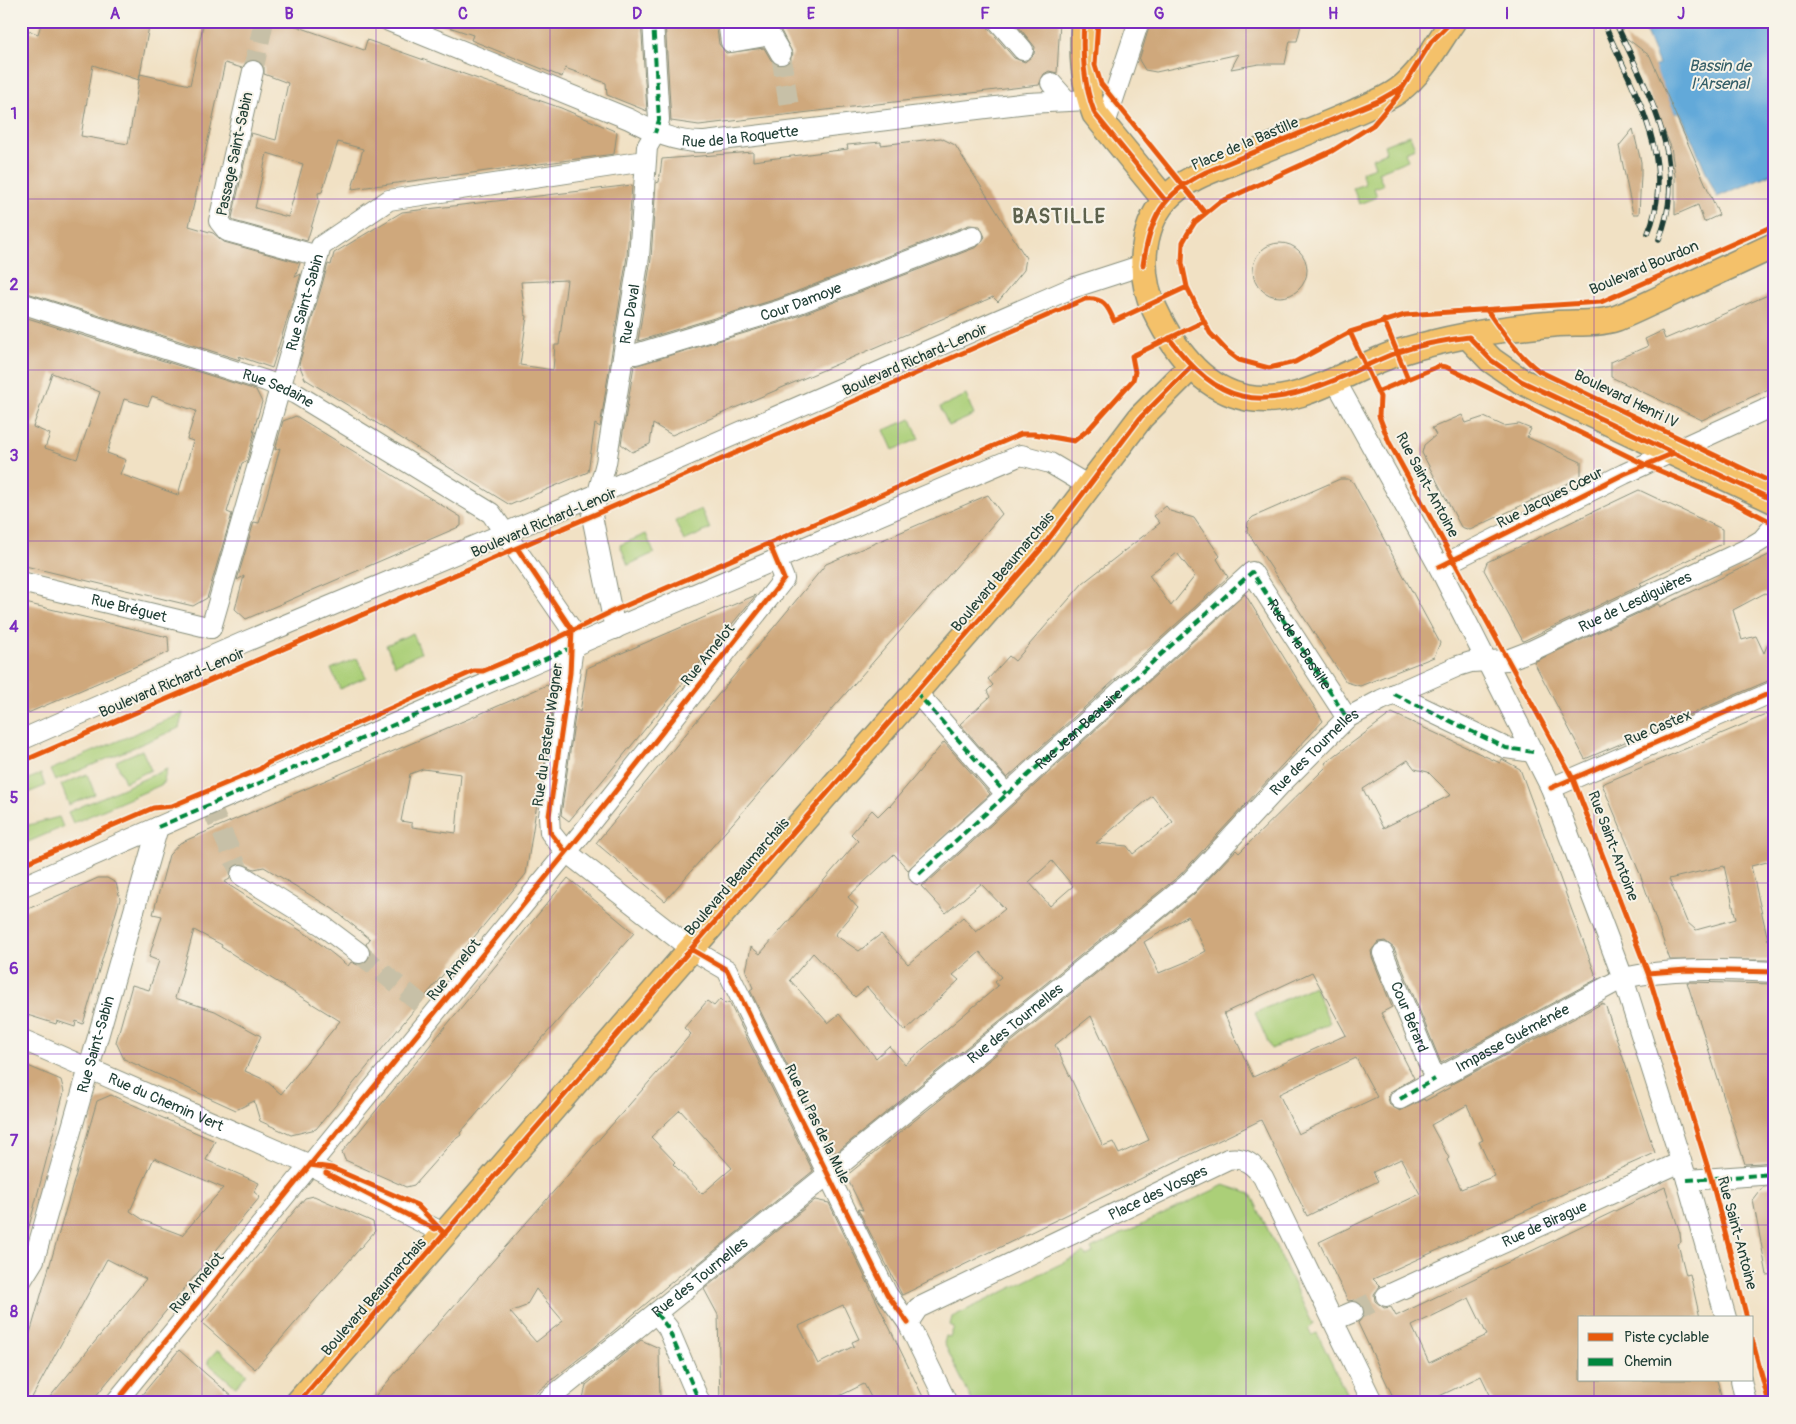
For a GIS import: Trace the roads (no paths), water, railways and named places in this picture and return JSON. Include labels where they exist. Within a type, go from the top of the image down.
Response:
[{"type":"main road","points":[[1084,21],[1078,101],[1095,114],[1104,128],[1165,200]]},
{"type":"main road","name":"Place de la Bastille","points":[[1453,21],[1428,57],[1400,89],[1378,101],[1206,172],[1184,185],[1165,200],[1153,221],[1146,240],[1143,265],[1149,295],[1169,338],[1192,366],[1220,387],[1244,397],[1260,400],[1285,397],[1335,380],[1398,352],[1469,337],[1555,324],[1595,322],[1615,318],[1775,245]]},
{"type":"main road","name":"Boulevard Henri IV","points":[[1469,337],[1491,360],[1521,381],[1775,501]]},
{"type":"main road","name":"Boulevard Beaumarchais","points":[[301,1402],[691,948],[1041,549],[1141,417],[1192,366]]},
{"type":"street","name":"Rue de la Roquette","points":[[389,21],[629,119],[655,133],[668,138],[693,142],[792,123],[1028,103],[1078,101]]},
{"type":"street","name":"Rue Daval","points":[[615,629],[592,516],[606,464],[639,257],[647,148],[655,133],[658,120],[653,21]]},
{"type":"street","points":[[728,21],[731,42],[770,35],[781,54]]},
{"type":"street","points":[[998,21],[1022,50]]},
{"type":"street","points":[[1104,128],[1139,21]]},
{"type":"street","name":"Passage Saint-Sabin","points":[[253,71],[218,221],[227,231],[318,256]]},
{"type":"street","points":[[1051,83],[1078,101]]},
{"type":"street","name":"Rue Saint-Sabin","points":[[211,628],[321,246],[388,200],[645,161]]},
{"type":"street","name":"Cour Damoye","points":[[624,354],[636,354],[781,310],[973,236]]},
{"type":"street","name":"Boulevard Richard-Lenoir","points":[[21,740],[220,653],[598,494],[1072,288],[1143,265]]},
{"type":"street","name":"Rue Sedaine","points":[[21,303],[266,381],[296,394],[491,513],[506,532],[572,630],[573,647]]},
{"type":"street","name":"Rue Saint-Antoine","points":[[1335,380],[1439,567],[1551,788],[1623,978],[1684,1171],[1725,1316]]},
{"type":"street","name":"Rue Jacques Cœur","points":[[1439,567],[1624,474],[1674,453],[1775,405]]},
{"type":"street","points":[[21,887],[776,559],[1021,455],[1050,462],[1087,486]]},
{"type":"street","name":"Rue de Lesdiguières","points":[[1487,663],[1507,660],[1533,650],[1747,549],[1762,540],[1775,525]]},
{"type":"street","name":"Rue Amelot","points":[[115,1403],[784,580],[776,559]]},
{"type":"street","name":"Rue de la Bastille","points":[[1252,572],[1347,718]]},
{"type":"street","name":"Rue Jean Beausire","points":[[919,874],[1252,572]]},
{"type":"street","name":"Rue Bréguet","points":[[21,582],[211,628]]},
{"type":"street","points":[[211,628],[220,653]]},
{"type":"street","name":"Rue du Pasteur Wagner","points":[[573,647],[549,816],[550,832],[565,851],[691,948]]},
{"type":"street","name":"Rue des Tournelles","points":[[555,1399],[656,1313],[1187,885],[1282,783],[1347,718],[1394,694],[1458,666],[1471,662],[1487,663]]},
{"type":"street","name":"Rue Castex","points":[[1551,788],[1775,691]]},
{"type":"street","points":[[916,692],[1006,794]]},
{"type":"street","points":[[1394,694],[1506,748],[1533,752]]},
{"type":"street","name":"Rue Saint-Sabin","points":[[21,1281],[34,1260],[158,827]]},
{"type":"street","points":[[241,875],[323,926],[359,953]]},
{"type":"street","name":"Rue du Pas de la Mule","points":[[691,948],[727,970],[887,1294],[908,1323]]},
{"type":"street","name":"Cour Bérard","points":[[1383,953],[1435,1079]]},
{"type":"street","name":"Impasse Guéménée","points":[[1400,1099],[1623,978],[1648,973],[1686,970],[1775,972]]},
{"type":"street","name":"Rue du Chemin Vert","points":[[21,1039],[88,1070],[310,1165],[445,1234]]},
{"type":"street","name":"Place des Vosges","points":[[908,1323],[918,1308],[1234,1158],[1250,1163],[1263,1177],[1373,1403]]},
{"type":"street","points":[[1684,1171],[1775,1174]]},
{"type":"street","name":"Rue de Birague","points":[[1386,1296],[1684,1171]]},
{"type":"street","points":[[1334,1320],[1353,1312]]},
{"type":"street","points":[[656,1313],[668,1328],[700,1403]]},
{"type":"street","points":[[908,1323],[947,1403]]},
{"type":"street","points":[[1741,1382],[1746,1403]]},
{"type":"water","name":"Bassin de l'Arsenal","points":[[1646,21],[1775,21],[1775,172],[1717,197],[1680,112],[1675,114],[1654,67],[1659,64],[1643,25],[1647,23]]},
{"type":"tunnel","points":[[253,71],[264,21]]},
{"type":"tunnel","points":[[781,54],[790,114]]},
{"type":"tunnel","points":[[210,805],[241,875]]},
{"type":"tunnel","points":[[359,953],[434,1015]]},
{"type":"tunnel","points":[[1353,1312],[1386,1296]]},
{"type":"railway","points":[[1603,21],[1638,98],[1648,124],[1655,151],[1658,178],[1656,206],[1648,233]]},
{"type":"railway","points":[[1615,21],[1651,100],[1661,127],[1667,154],[1670,182],[1668,210],[1659,239]]},
{"type":"district","name":"BASTILLE","points":[[1059,216]]}]
